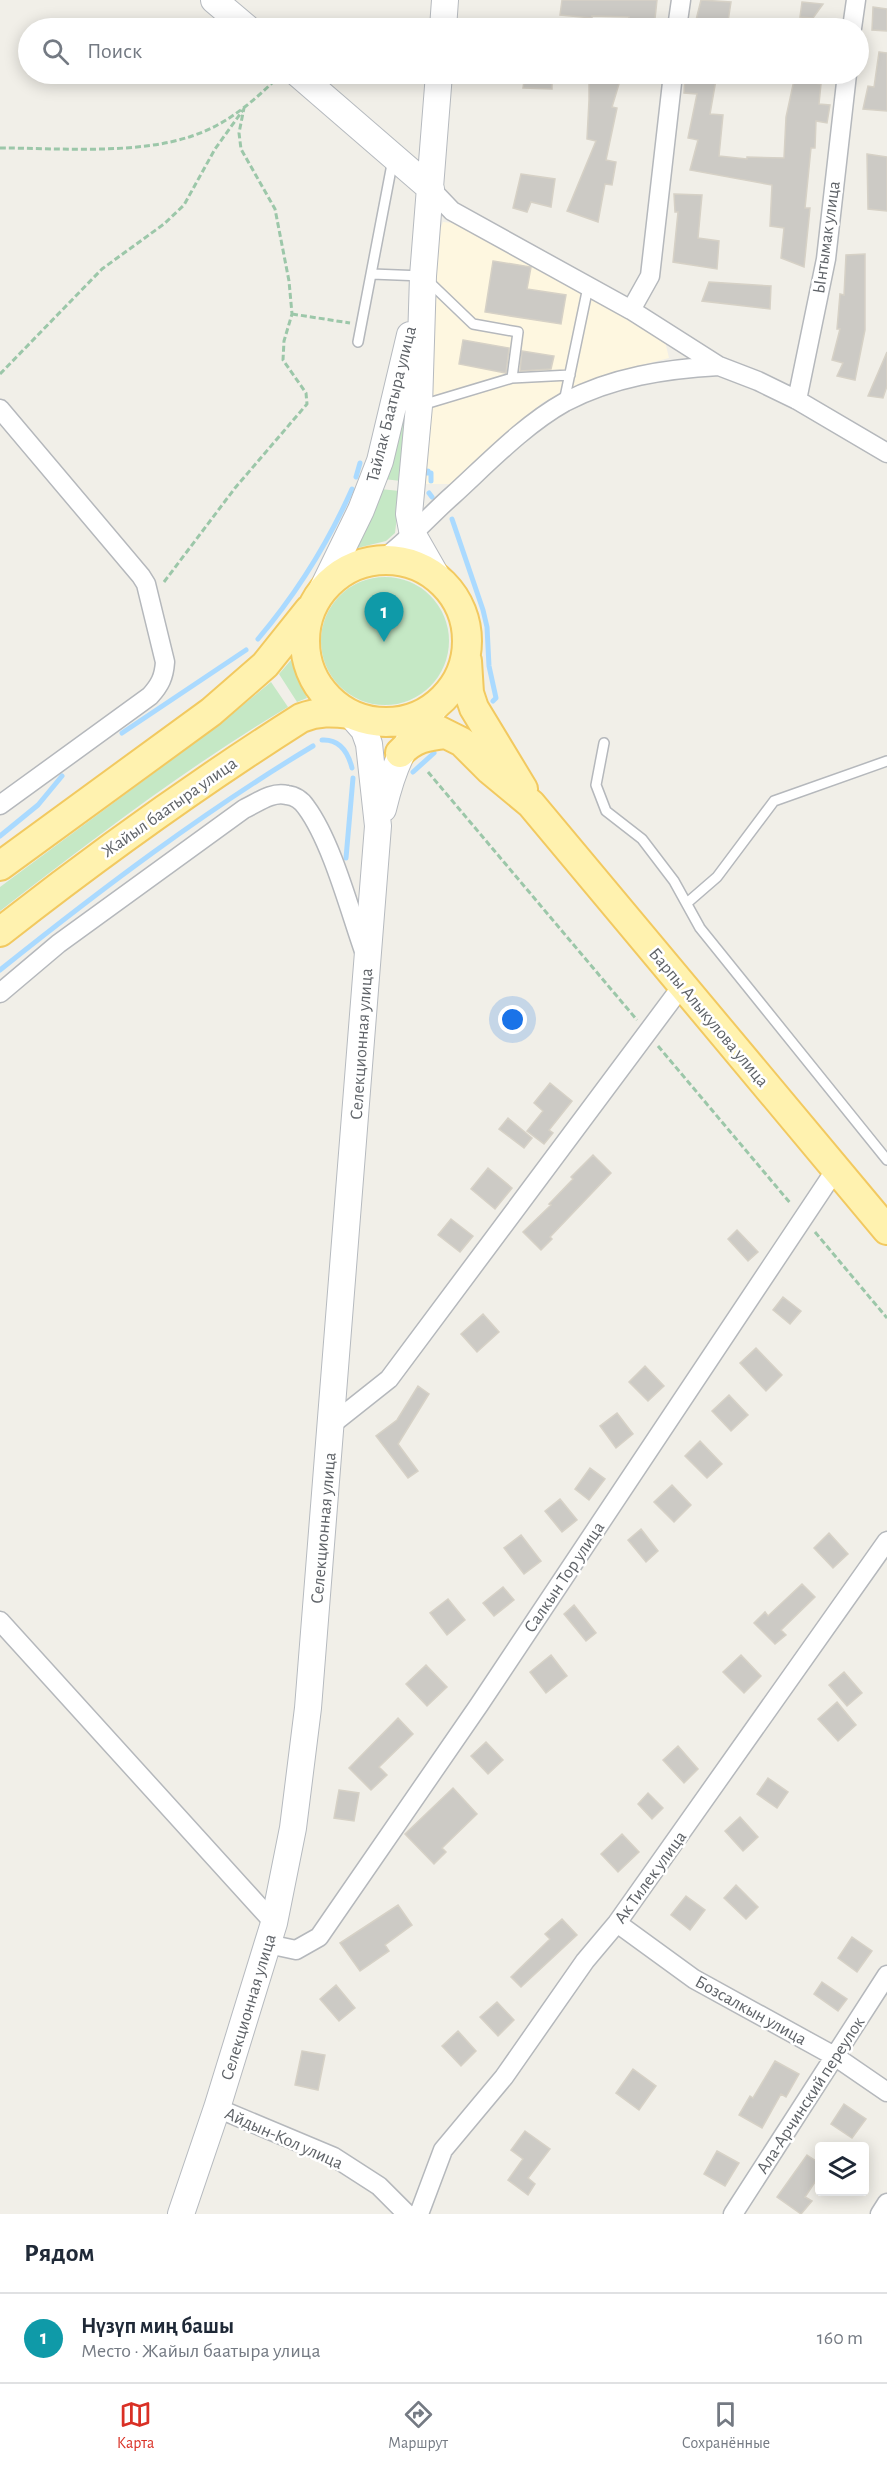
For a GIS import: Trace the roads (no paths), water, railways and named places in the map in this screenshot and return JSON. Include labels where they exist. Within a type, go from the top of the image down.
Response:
[{"type":"main road","points":[[0,866],[211,712],[265,665],[330,582],[354,566],[383,559],[412,563],[438,577],[448,587],[463,612],[467,627],[467,656],[456,683],[418,717],[372,722],[350,714],[331,701],[321,690],[308,663],[305,634],[316,600]]},
{"type":"main road","name":"Барпы Алыкулова улица","points":[[467,656],[466,678],[474,708],[531,804],[887,1230]]},
{"type":"main road","name":"Жайыл баатыра улица","points":[[0,932],[75,873],[199,784],[301,718],[322,712],[350,714]]},
{"type":"main road","name":"Барпы Алыкулова улица","points":[[418,717],[462,742],[490,770],[531,804]]},
{"type":"main road","points":[[400,753],[410,742],[422,737],[448,733]]},
{"type":"street","points":[[214,0],[235,18]]},
{"type":"street","points":[[443,18],[445,0]]},
{"type":"street","points":[[678,18],[681,0]]},
{"type":"street","points":[[853,18],[856,0]]},
{"type":"street","points":[[310,84],[431,189],[452,211],[631,310],[719,366],[758,381],[797,400],[887,453]]},
{"type":"street","name":"Тайлак Баатыра улица","points":[[438,84],[423,276],[419,406],[409,514],[413,535],[438,577]]},
{"type":"street","points":[[631,310],[651,276],[671,84]]},
{"type":"street","name":"Ынтымак улица","points":[[797,400],[826,259],[846,84]]},
{"type":"street","name":"Тайлак Баатыра улица","points":[[316,600],[360,510],[380,461],[423,276]]},
{"type":"street","points":[[383,559],[413,535],[451,496],[514,440],[564,403],[588,391],[636,376],[660,371],[719,366]]},
{"type":"street","points":[[0,409],[141,576],[150,600],[165,662],[160,685],[150,696],[0,805]]},
{"type":"street","name":"Селекционная улица","points":[[350,714],[364,730],[369,744],[378,826]]},
{"type":"street","name":"Селекционная улица","points":[[181,2214],[217,2108],[271,1933],[291,1839],[308,1708],[378,826],[391,776],[418,717]]},
{"type":"street","points":[[0,993],[58,944],[244,809],[273,795],[287,794],[307,808],[328,849],[368,962]]},
{"type":"street","points":[[331,1425],[389,1379],[682,986]]},
{"type":"street","name":"Салкын Тор улица","points":[[271,1933],[296,1950],[319,1937],[479,1705],[836,1169]]},
{"type":"street","name":"Ак Тилек улица","points":[[419,2214],[443,2151],[504,2077],[585,1961],[617,1923],[887,1541]]},
{"type":"street","points":[[0,1621],[271,1933]]},
{"type":"street","name":"Бозсалкын улица","points":[[617,1923],[694,1979],[836,2056],[887,2092]]},
{"type":"street","name":"Ала-Арчинский переулок","points":[[733,2214],[887,1976]]},
{"type":"street","name":"Айдын-Кол улица","points":[[217,2108],[334,2157],[379,2186],[407,2214]]},
{"type":"street","points":[[880,2214],[887,2203]]},
{"type":"lane","points":[[358,342],[393,156]]},
{"type":"lane","points":[[372,274],[423,276],[473,324],[518,332],[512,378]]},
{"type":"lane","points":[[564,403],[588,287]]},
{"type":"lane","points":[[419,406],[512,378],[570,375]]},
{"type":"lane","points":[[604,743],[596,785],[606,811],[642,839],[674,881],[700,928],[887,1160]]},
{"type":"lane","points":[[687,903],[717,877],[774,801],[887,761]]},
{"type":"waterway","points":[[356,477],[360,463]]},
{"type":"waterway","points":[[428,471],[427,473],[431,473],[431,481]]},
{"type":"waterway","points":[[258,639],[286,604],[311,567],[352,489]]},
{"type":"waterway","points":[[429,493],[432,497]]},
{"type":"waterway","points":[[452,519],[487,627],[489,666],[496,698],[493,701]]},
{"type":"waterway","points":[[122,733],[246,650]]},
{"type":"waterway","points":[[322,740],[338,744],[348,757],[352,768]]},
{"type":"waterway","points":[[0,970],[192,825],[313,746]]},
{"type":"waterway","points":[[413,772],[434,753]]},
{"type":"waterway","points":[[0,836],[38,805],[62,776]]},
{"type":"waterway","points":[[346,858],[353,778]]},
{"type":"place","name":"Нүзүп миң башы","points":[[384,642]]}]
